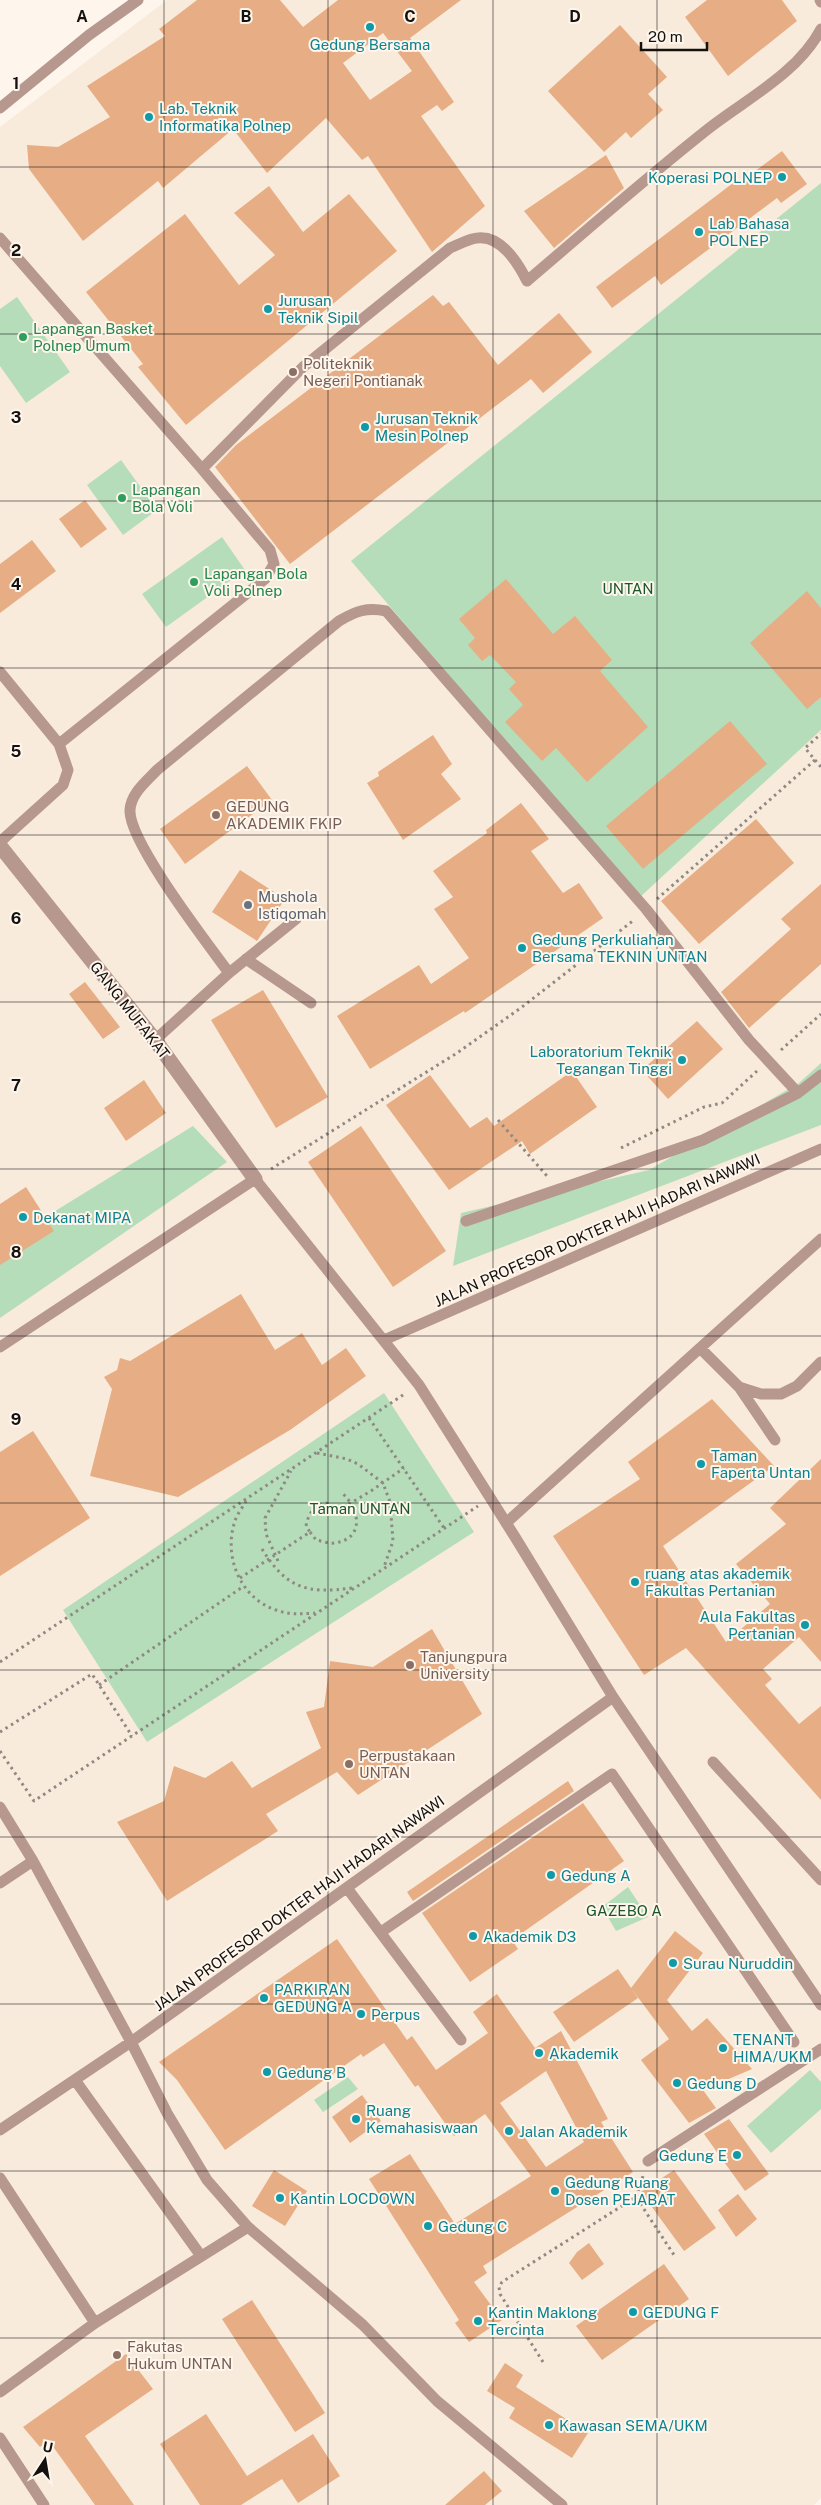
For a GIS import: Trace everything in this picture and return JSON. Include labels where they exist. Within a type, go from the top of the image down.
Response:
[{"type":"street","name":"GANG MUFAKAT","points":[[0,844],[155,1040],[255,1179]]},
{"type":"lane","points":[[0,108],[89,35],[138,0]]},
{"type":"lane","points":[[202,469],[303,367],[450,248],[474,238],[499,242],[518,264],[527,281],[702,134],[796,63],[815,40],[821,29]]},
{"type":"lane","points":[[0,238],[202,469],[270,550],[274,564],[265,579],[59,744]]},
{"type":"lane","points":[[229,973],[177,901],[139,841],[130,811],[134,794],[157,770],[339,621],[358,610],[372,608],[386,611],[646,909],[744,1034],[798,1093]]},
{"type":"lane","points":[[0,672],[59,744],[68,770],[63,785],[0,844]]},
{"type":"lane","points":[[155,1040],[229,973],[296,919]]},
{"type":"lane","points":[[246,959],[311,1003]]},
{"type":"lane","points":[[466,1221],[703,1140],[798,1093],[821,1075]]},
{"type":"lane","name":"JALAN PROFESOR DOKTER HAJI HADARI NAWAWI","points":[[384,1340],[821,1149]]},
{"type":"lane","points":[[0,1347],[255,1179],[419,1385],[613,1697],[821,2005]]},
{"type":"lane","points":[[506,1523],[821,1238]]},
{"type":"lane","points":[[700,1348],[739,1387],[775,1440]]},
{"type":"lane","points":[[739,1387],[761,1394],[781,1394],[797,1386],[821,1362]]},
{"type":"lane","name":"JALAN PROFESOR DOKTER HAJI HADARI NAWAWI","points":[[2,2125],[132,2042],[613,1697]]},
{"type":"lane","points":[[713,1762],[821,1880]]},
{"type":"lane","points":[[381,1932],[612,1774],[794,2042]]},
{"type":"lane","points":[[0,1807],[33,1861],[132,2042],[167,2113],[207,2180],[248,2227],[363,2325],[437,2401],[562,2505]]},
{"type":"lane","points":[[0,1883],[33,1861]]},
{"type":"lane","points":[[347,1888],[461,2040]]},
{"type":"lane","points":[[648,2161],[821,2049]]},
{"type":"lane","points":[[75,2080],[201,2256]]},
{"type":"lane","points":[[0,2178],[95,2323]]},
{"type":"lane","points":[[0,2392],[95,2323],[248,2227]]},
{"type":"lane","points":[[0,2438],[44,2505]]},
{"type":"path","points":[[821,734],[805,748],[821,767]]},
{"type":"path","points":[[255,1179],[457,1053],[522,1007],[646,909],[815,760]]},
{"type":"path","points":[[619,1149],[704,1108],[722,1102],[821,1014]]},
{"type":"path","points":[[498,1120],[551,1181]]},
{"type":"path","points":[[0,1662],[247,1501],[419,1385]]},
{"type":"path","points":[[369,1418],[444,1528]]},
{"type":"path","points":[[317,1453],[358,1464],[383,1483],[390,1502],[393,1541],[384,1567]]},
{"type":"path","points":[[342,1492],[352,1503],[357,1516],[354,1532],[348,1540],[327,1543],[316,1540],[306,1526],[308,1516],[315,1507],[326,1504],[339,1510],[352,1503],[383,1483],[404,1468]]},
{"type":"path","points":[[278,1561],[266,1534],[265,1518],[292,1470]]},
{"type":"path","points":[[0,1751],[34,1801],[490,1498]]},
{"type":"path","points":[[247,1501],[235,1520],[230,1543],[233,1566],[244,1586],[258,1601],[276,1610],[296,1614],[316,1613]]},
{"type":"path","points":[[240,1578],[310,1532]]},
{"type":"path","points":[[262,1549],[268,1559],[291,1583],[324,1592],[353,1588]]},
{"type":"path","points":[[99,1684],[244,1586]]},
{"type":"path","points":[[0,1732],[92,1674],[132,1736]]},
{"type":"path","points":[[543,2362],[500,2294],[499,2287],[502,2282],[636,2197],[674,2255]]},
{"type":"shaded area","name":"Tanjungpura University","points":[[167,0],[821,0],[821,2498],[814,2505],[0,2505],[0,127]]},
{"type":"green space","name":"UNTAN","points":[[821,183],[821,730],[639,898],[351,561]]},
{"type":"green space","name":"Lapangan Basket Polnep Umum","points":[[17,297],[70,372],[26,403],[0,366],[0,309]]},
{"type":"green space","name":"Lapangan Bola Voli","points":[[121,460],[157,510],[123,535],[87,485]]},
{"type":"green space","name":"Lapangan Bola Voli Polnep","points":[[222,537],[245,570],[166,627],[142,594]]},
{"type":"green space","points":[[821,1063],[821,1125],[453,1266],[461,1213],[649,1170],[799,1083]]},
{"type":"green space","points":[[193,1126],[227,1162],[0,1318],[0,1245]]},
{"type":"green space","name":"Taman UNTAN","points":[[384,1393],[474,1532],[147,1742],[63,1610]]},
{"type":"green space","name":"GAZEBO A","points":[[628,1887],[648,1917],[616,1931],[602,1907]]},
{"type":"green space","points":[[810,2070],[821,2082],[821,2109],[771,2153],[747,2126]]},
{"type":"green space","points":[[348,2077],[358,2089],[323,2112],[314,2100]]},
{"type":"building","points":[[197,0],[280,0],[303,27],[338,0],[461,0],[410,38],[454,102],[442,111],[437,105],[421,116],[485,206],[432,252],[368,156],[362,160],[326,118],[267,173],[233,129],[163,188],[158,181],[83,241],[29,169],[27,145],[58,147],[110,117],[87,86],[165,36],[159,29]],"holes":[[[383,33],[412,71],[370,100],[343,63]]]},
{"type":"building","points":[[707,0],[782,0],[797,21],[728,76],[685,17]]},
{"type":"building","points":[[620,25],[667,77],[648,94],[663,110],[631,138],[626,132],[604,152],[548,91]]},
{"type":"building","points":[[782,151],[807,184],[781,203],[777,198],[661,285],[655,276],[612,308],[596,287],[737,180],[739,183]]},
{"type":"building","points":[[606,155],[624,188],[554,248],[524,211]]},
{"type":"building","name":"Jurusan Teknik Sipil","points":[[269,186],[303,232],[349,194],[397,251],[186,425],[138,367],[143,364],[86,292],[185,214],[239,285],[275,255],[234,213]]},
{"type":"building","name":"Jurusan Teknik Mesin Polnep","points":[[433,295],[443,306],[449,302],[498,365],[559,313],[592,352],[543,393],[531,379],[290,564],[215,467],[236,445]]},
{"type":"building","points":[[85,500],[107,529],[81,548],[59,519]]},
{"type":"building","points":[[32,540],[56,571],[0,613],[0,564]]},
{"type":"building","points":[[506,579],[553,634],[575,616],[612,660],[600,671],[648,727],[587,782],[556,748],[542,761],[505,722],[523,705],[509,689],[516,682],[490,655],[482,661],[468,645],[475,638],[459,619]]},
{"type":"building","points":[[807,591],[821,608],[821,697],[807,709],[750,643]]},
{"type":"building","points":[[730,721],[767,764],[643,869],[606,826]]},
{"type":"building","points":[[433,735],[452,764],[441,774],[461,799],[403,840],[367,783],[379,776],[378,772]]},
{"type":"building","name":"GEDUNG AKADEMIK FKIP","points":[[247,766],[272,800],[185,864],[160,829]]},
{"type":"building","points":[[521,803],[549,839],[531,851],[563,893],[579,883],[603,918],[465,1013],[464,1011],[370,1069],[337,1016],[419,965],[431,984],[469,958],[434,909],[453,897],[433,871],[487,833],[486,830]]},
{"type":"building","points":[[756,819],[794,863],[699,944],[661,901]]},
{"type":"building","name":"Mushola Istiqomah","points":[[240,870],[285,899],[257,941],[212,912]]},
{"type":"building","points":[[821,884],[821,964],[749,1028],[721,992],[791,929],[781,919]]},
{"type":"building","points":[[85,982],[120,1027],[103,1039],[69,994]]},
{"type":"building","points":[[263,990],[328,1097],[276,1128],[211,1020]]},
{"type":"building","name":"Laboratorium Teknik Tegangan Tinggi","points":[[697,1021],[723,1049],[668,1099],[642,1070]]},
{"type":"building","points":[[572,1071],[597,1107],[530,1154],[522,1141],[449,1190],[386,1105],[430,1075],[470,1128],[487,1117],[494,1126]]},
{"type":"building","points":[[144,1080],[166,1113],[126,1141],[104,1108]]},
{"type":"building","points":[[361,1126],[446,1251],[393,1287],[308,1162]]},
{"type":"building","name":"Dekanat MIPA","points":[[26,1187],[54,1231],[0,1265],[0,1204]]},
{"type":"building","points":[[241,1294],[275,1350],[302,1333],[322,1365],[346,1348],[366,1376],[290,1430],[178,1497],[90,1476],[112,1389],[104,1377],[117,1370],[120,1358],[130,1361]]},
{"type":"building","points":[[712,1399],[774,1466],[663,1546],[726,1642],[770,1604],[736,1564],[786,1524],[770,1508],[821,1459],[821,1662],[799,1637],[763,1669],[772,1679],[765,1685],[799,1724],[821,1706],[821,1800],[686,1648],[644,1675],[553,1536],[640,1479],[628,1462]]},
{"type":"building","points":[[33,1431],[90,1518],[0,1576],[0,1452]]},
{"type":"building","name":"Perpustakaan UNTAN","points":[[432,1629],[482,1714],[358,1795],[337,1772],[266,1814],[278,1831],[167,1901],[117,1822],[164,1801],[174,1766],[205,1778],[232,1761],[252,1788],[321,1748],[306,1712],[324,1707],[330,1661],[373,1667]]},
{"type":"building","points":[[568,1781],[574,1791],[413,1901],[407,1892]]},
{"type":"building","points":[[583,1803],[624,1861],[512,1940],[518,1949],[470,1982],[422,1913]]},
{"type":"building","points":[[675,1931],[703,1953],[667,2000],[692,2031],[707,2018],[752,2069],[703,2090],[716,2108],[689,2123],[641,2060],[669,2039],[631,1988]]},
{"type":"building","points":[[337,1939],[407,2040],[412,2036],[436,2070],[488,2033],[473,2012],[497,1994],[535,2048],[561,2031],[608,2119],[601,2122],[633,2172],[483,2266],[487,2273],[474,2282],[502,2320],[469,2342],[455,2323],[459,2320],[369,2179],[410,2154],[455,2224],[531,2176],[485,2114],[454,2136],[418,2085],[415,2087],[384,2043],[363,2057],[361,2054],[225,2150],[177,2080],[159,2062]],"holes":[[[546,2071],[584,2142],[546,2167],[500,2103]]]},
{"type":"building","points":[[618,1969],[638,1998],[574,2042],[553,2012]]},
{"type":"building","name":"Ruang Kemahasiswaan","points":[[362,2095],[381,2121],[350,2143],[332,2117]]},
{"type":"building","name":"Gedung E","points":[[729,2119],[769,2174],[745,2191],[704,2134]]},
{"type":"building","name":"Kantin LOCDOWN","points":[[274,2170],[307,2191],[285,2226],[252,2206]]},
{"type":"building","points":[[674,2170],[716,2228],[684,2251],[641,2192]]},
{"type":"building","points":[[738,2194],[757,2219],[736,2237],[718,2210]]},
{"type":"building","points":[[589,2243],[604,2264],[582,2280],[569,2263],[577,2252]]},
{"type":"building","name":"GEDUNG F","points":[[664,2264],[689,2299],[602,2360],[576,2326]]},
{"type":"building","points":[[252,2300],[325,2413],[295,2432],[222,2319]]},
{"type":"building","points":[[126,2354],[153,2389],[85,2436],[134,2505],[95,2505],[49,2441],[40,2447],[23,2427]]},
{"type":"building","name":"Kawasan SEMA/UKM","points":[[505,2363],[523,2375],[516,2387],[588,2433],[572,2458],[509,2418],[515,2408],[487,2391]]},
{"type":"building","points":[[206,2414],[247,2476],[313,2434],[340,2476],[298,2503],[282,2479],[241,2505],[200,2505],[160,2444]]},
{"type":"building","points":[[484,2471],[502,2491],[485,2505],[445,2505]]},
{"type":"place","name":"Gedung Bersama","points":[[370,27]]},
{"type":"place","name":"Lab. Teknik Informatika Polnep","points":[[149,117]]},
{"type":"place","name":"Koperasi POLNEP","points":[[782,177]]},
{"type":"place","name":"Lab Bahasa POLNEP","points":[[699,232]]},
{"type":"place","name":"Jurusan Teknik Sipil","points":[[268,309]]},
{"type":"place","name":"Lapangan Basket Polnep Umum","points":[[23,337]]},
{"type":"place","name":"Politeknik Negeri Pontianak","points":[[293,372]]},
{"type":"place","name":"Jurusan Teknik Mesin Polnep","points":[[365,427]]},
{"type":"place","name":"Lapangan Bola Voli","points":[[122,498]]},
{"type":"place","name":"Lapangan Bola Voli Polnep","points":[[194,582]]},
{"type":"place","name":"GEDUNG AKADEMIK FKIP","points":[[216,815]]},
{"type":"place","name":"Mushola Istiqomah","points":[[248,905]]},
{"type":"place","name":"Gedung Perkuliahan Bersama TEKNIN UNTAN","points":[[522,948]]},
{"type":"place","name":"Laboratorium Teknik Tegangan Tinggi","points":[[682,1060]]},
{"type":"place","name":"Dekanat MIPA","points":[[23,1217]]},
{"type":"place","name":"Taman Faperta Untan","points":[[701,1464]]},
{"type":"place","name":"ruang atas akademik Fakultas Pertanian","points":[[635,1582]]},
{"type":"place","name":"Aula Fakultas Pertanian","points":[[805,1625]]},
{"type":"place","name":"Tanjungpura University","points":[[410,1665]]},
{"type":"place","name":"Perpustakaan UNTAN","points":[[349,1764]]},
{"type":"place","name":"Gedung A","points":[[551,1875]]},
{"type":"place","name":"Akademik D3","points":[[473,1936]]},
{"type":"place","name":"Surau Nuruddin","points":[[673,1963]]},
{"type":"place","name":"PARKIRAN GEDUNG A","points":[[264,1998]]},
{"type":"place","name":"Perpus","points":[[361,2014]]},
{"type":"place","name":"TENANT HIMA/UKM","points":[[723,2048]]},
{"type":"place","name":"Akademik","points":[[539,2053]]},
{"type":"place","name":"Gedung B","points":[[267,2072]]},
{"type":"place","name":"Gedung D","points":[[677,2083]]},
{"type":"place","name":"Ruang Kemahasiswaan","points":[[356,2119]]},
{"type":"place","name":"Jalan Akademik","points":[[509,2131]]},
{"type":"place","name":"Gedung E","points":[[737,2155]]},
{"type":"place","name":"Gedung Ruang Dosen PEJABAT","points":[[555,2191]]},
{"type":"place","name":"Kantin LOCDOWN","points":[[280,2198]]},
{"type":"place","name":"Gedung C","points":[[428,2226]]},
{"type":"place","name":"GEDUNG F","points":[[633,2312]]},
{"type":"place","name":"Kantin Maklong Tercinta","points":[[478,2321]]},
{"type":"place","name":"Fakutas Hukum UNTAN","points":[[117,2355]]},
{"type":"place","name":"Kawasan SEMA/UKM","points":[[549,2425]]}]
